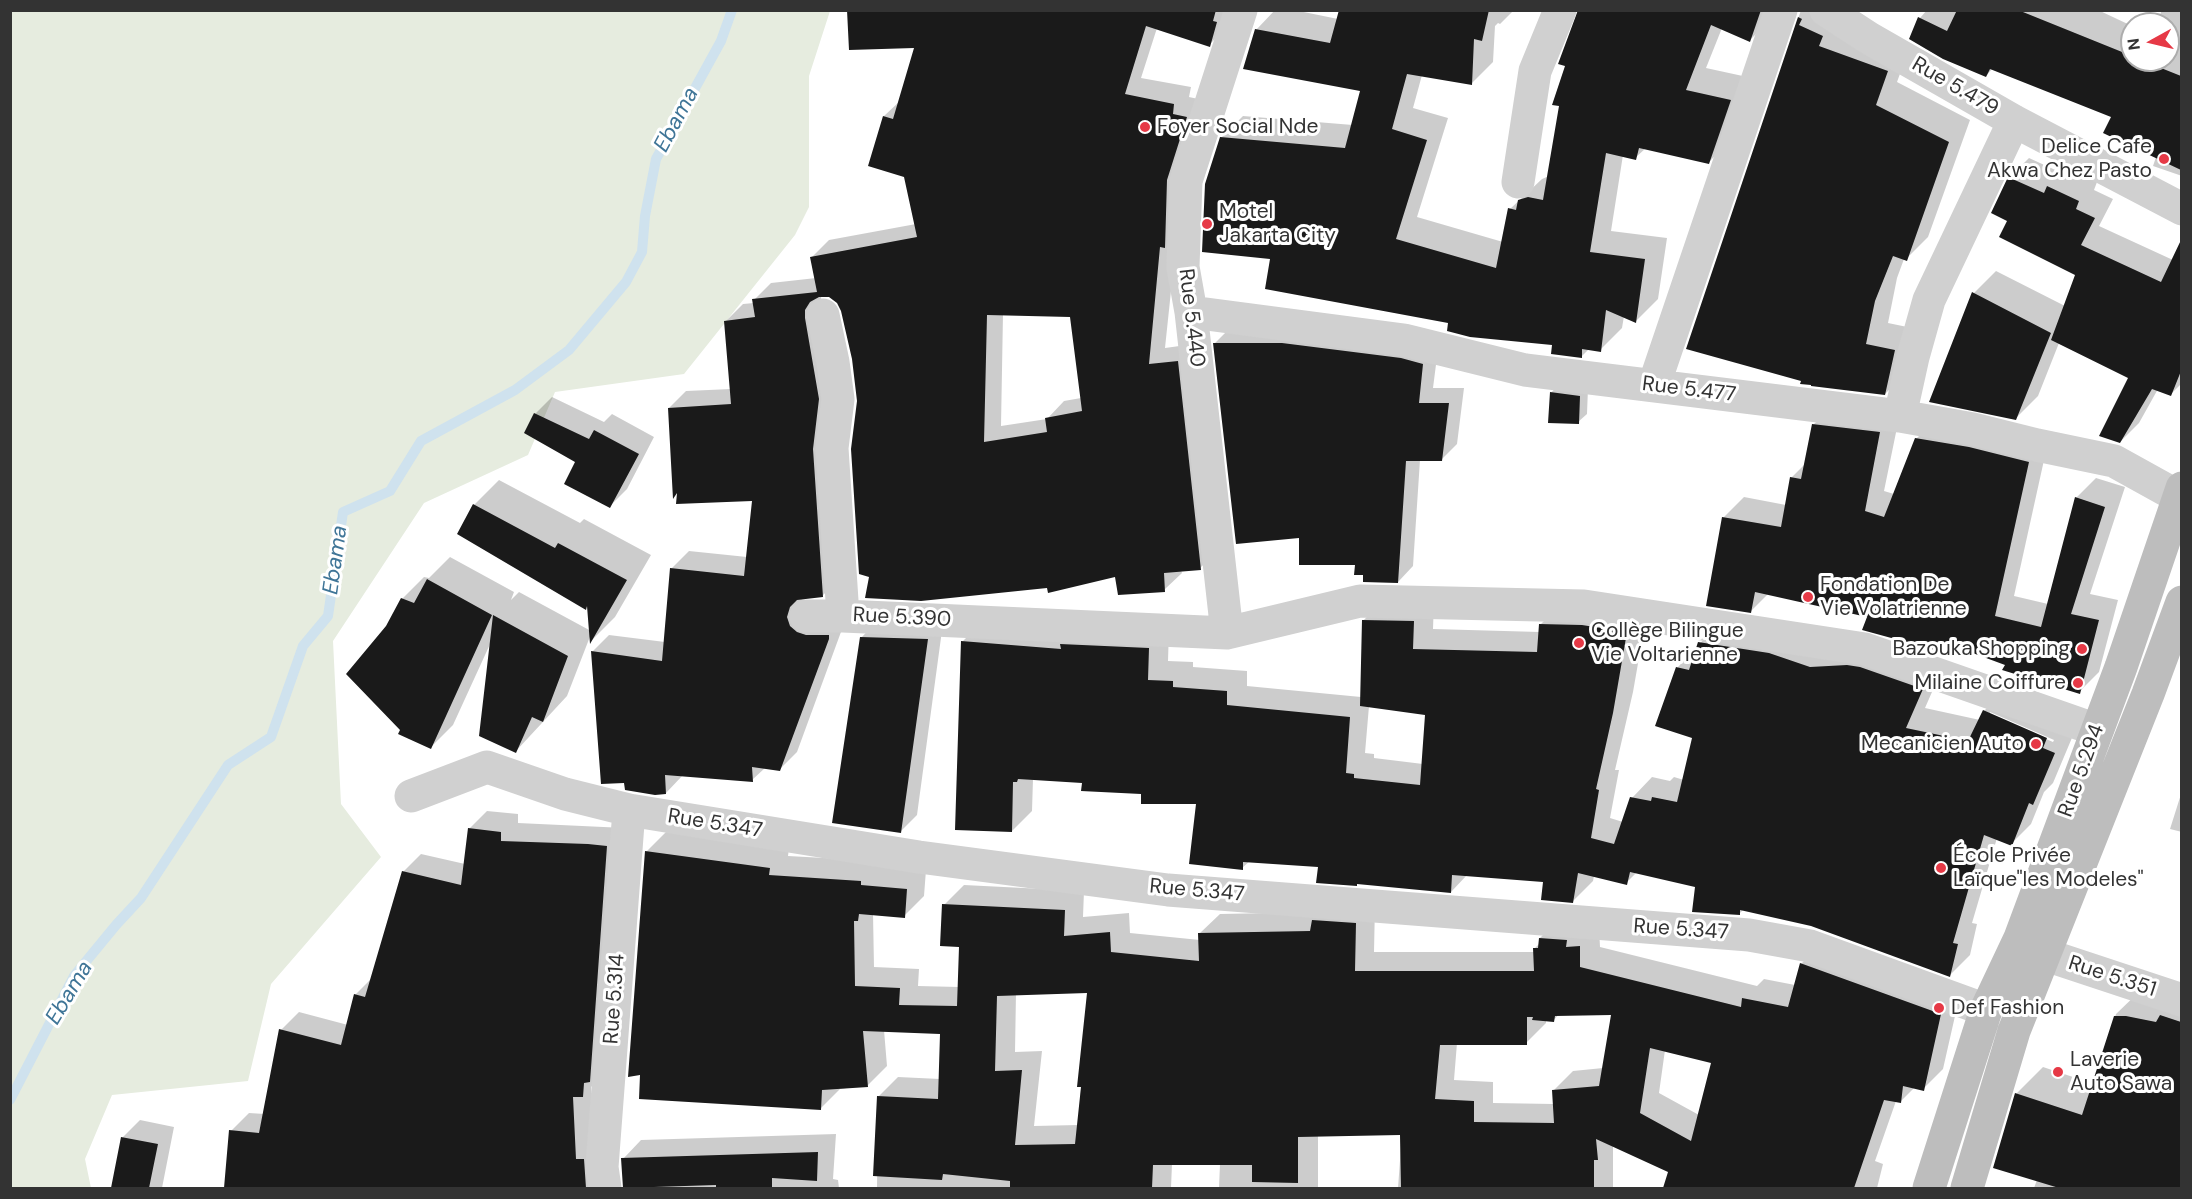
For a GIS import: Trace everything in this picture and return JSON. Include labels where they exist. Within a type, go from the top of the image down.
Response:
[{"type":"main road","name":"Rue 5.294","points":[[1929,1188],[1986,1010],[2020,938],[2097,730],[2180,492]]},
{"type":"main road","name":"Rue 5.294","points":[[1967,1188],[2014,1031],[2148,694],[2181,602]]},
{"type":"street","name":"Rue 5.440","points":[[1227,633],[1191,312],[1183,267],[1186,181],[1241,10]]},
{"type":"street","points":[[1518,182],[1535,71],[1560,10]]},
{"type":"street","points":[[1654,385],[1781,10]]},
{"type":"street","name":"Rue 5.479","points":[[1826,10],[1869,38],[2014,121],[2181,209]]},
{"type":"street","points":[[1900,416],[1929,300],[2014,121]]},
{"type":"street","name":"Rue 5.477","points":[[1191,312],[1404,340],[1525,370],[1900,416],[1973,429],[2114,461],[2180,492]]},
{"type":"street","name":"Rue 5.390","points":[[823,315],[838,399],[832,448],[843,616],[1227,633],[1360,601],[1584,606],[1865,649],[2097,730]]},
{"type":"street","points":[[806,616],[843,616]]},
{"type":"street","name":"Rue 5.347","points":[[411,796],[487,767],[565,795],[629,810],[919,857],[1168,890],[1749,935],[1810,946],[1986,1010]]},
{"type":"street","name":"Rue 5.314","points":[[605,1188],[603,1155],[629,810]]},
{"type":"street","name":"Rue 5.351","points":[[2043,954],[2181,1000]]},
{"type":"shaded area","points":[[10,11],[830,11],[809,76],[809,207],[795,235],[684,374],[555,392],[528,455],[424,503],[333,641],[341,804],[381,857],[271,984],[248,1081],[112,1095],[85,1159],[91,1188],[11,1188]]},
{"type":"building","points":[[847,10],[1216,10],[1213,21],[1217,22],[1210,47],[1146,26],[1125,94],[1174,104],[1173,114],[1187,117],[1167,180],[1165,248],[1160,247],[1149,364],[1178,361],[1201,570],[1164,573],[1165,592],[1118,595],[1115,577],[1048,593],[1047,588],[921,601],[865,598],[869,577],[859,574],[851,449],[857,401],[852,359],[837,303],[829,297],[819,297],[810,302],[805,310],[805,318],[819,399],[813,449],[823,597],[797,600],[790,607],[787,617],[790,626],[797,632],[806,635],[829,635],[829,639],[780,771],[752,767],[753,782],[665,775],[666,794],[655,795],[625,790],[624,783],[601,784],[591,651],[662,661],[670,568],[744,576],[752,501],[676,504],[677,493],[673,499],[668,408],[731,404],[724,321],[755,317],[752,299],[817,292],[810,257],[917,237],[904,177],[868,166],[883,116],[893,119],[914,48],[849,50]],"holes":[[[987,315],[1070,317],[1082,411],[1045,418],[1047,432],[984,442]]]},
{"type":"building","points":[[1339,10],[1489,10],[1482,41],[1474,39],[1472,85],[1407,74],[1392,129],[1427,140],[1396,239],[1496,268],[1508,208],[1516,210],[1518,200],[1528,197],[1543,200],[1559,106],[1552,105],[1565,66],[1558,64],[1578,10],[1761,10],[1750,42],[1711,25],[1686,90],[1731,100],[1709,164],[1639,148],[1636,160],[1606,153],[1590,252],[1645,259],[1636,323],[1606,310],[1601,352],[1582,349],[1582,358],[1551,354],[1552,345],[1470,337],[1447,331],[1448,323],[1265,289],[1270,259],[1202,252],[1205,184],[1220,137],[1345,148],[1360,91],[1243,69],[1255,29],[1330,43]]},
{"type":"building","points":[[1957,10],[2018,10],[2120,51],[2120,72],[2171,72],[2181,76],[2181,170],[2103,133],[2111,117],[1990,69],[1986,77],[1943,59],[1909,39],[1918,17],[1947,31]]},
{"type":"building","points":[[1798,17],[1802,19],[1799,25],[1823,36],[1819,46],[1888,71],[1876,105],[1949,142],[1907,261],[1893,256],[1875,301],[1866,344],[1895,350],[1885,395],[1800,384],[1801,381],[1686,349]]},
{"type":"building","points":[[2008,177],[2044,193],[2047,186],[2079,201],[2076,209],[2095,218],[2081,245],[2161,282],[2181,240],[2181,371],[2171,396],[2152,389],[2120,443],[2099,436],[2128,378],[2051,340],[2075,275],[1999,237],[2007,221],[1991,213]]},
{"type":"building","points":[[1972,292],[2051,333],[2016,420],[1929,402]]},
{"type":"building","points":[[1213,343],[1282,343],[1401,358],[1423,364],[1419,403],[1449,403],[1442,461],[1406,461],[1398,583],[1363,582],[1363,575],[1354,575],[1355,565],[1299,565],[1299,538],[1236,544]]},
{"type":"building","points":[[1550,392],[1580,396],[1579,424],[1548,423]]},
{"type":"building","points":[[534,413],[589,439],[594,430],[639,454],[610,508],[564,484],[575,462],[524,433]]},
{"type":"building","points":[[1812,424],[1880,432],[1865,511],[1884,517],[1915,438],[1969,447],[2029,462],[1995,616],[2041,627],[2075,497],[2105,507],[2071,614],[2099,620],[2080,694],[2002,670],[2005,665],[1943,642],[1939,651],[1862,630],[1867,617],[1755,592],[1751,613],[1706,606],[1722,517],[1781,527],[1790,477],[1801,479]]},
{"type":"building","points":[[473,504],[555,548],[558,543],[627,580],[590,644],[587,606],[586,610],[457,534]]},
{"type":"building","points":[[427,579],[492,615],[431,749],[398,734],[400,730],[346,674],[386,626],[401,598],[414,603]]},
{"type":"building","points":[[493,615],[568,656],[543,722],[532,717],[516,753],[479,736]]},
{"type":"building","points":[[1362,620],[1414,621],[1413,649],[1537,652],[1539,624],[1582,625],[1627,632],[1613,713],[1596,789],[1599,790],[1591,838],[1614,844],[1630,797],[1651,801],[1652,797],[1677,802],[1692,738],[1655,726],[1676,667],[1689,670],[1698,642],[1769,653],[1810,667],[1847,665],[1860,667],[1923,689],[1906,728],[1968,741],[1983,710],[2047,738],[2043,748],[2055,753],[2033,805],[2029,803],[2012,846],[1984,835],[1953,943],[1958,944],[1950,977],[1811,926],[1740,910],[1740,915],[1692,912],[1695,887],[1630,872],[1627,885],[1578,873],[1573,903],[1541,900],[1543,882],[1452,875],[1451,893],[1357,884],[1357,886],[1316,883],[1318,867],[1243,862],[1243,870],[1189,864],[1196,804],[1141,804],[1141,794],[1081,791],[1082,783],[1018,779],[1017,782],[1013,782],[1012,832],[955,830],[961,641],[1061,649],[1060,644],[1149,648],[1148,680],[1173,681],[1173,687],[1227,691],[1227,705],[1350,717],[1346,773],[1354,774],[1354,778],[1420,785],[1425,715],[1360,706]]},
{"type":"building","points":[[860,637],[928,639],[901,833],[832,823]]},
{"type":"building","points":[[468,828],[501,832],[501,841],[607,846],[590,1082],[584,1083],[583,1097],[573,1097],[576,1159],[584,1159],[586,1188],[224,1188],[229,1130],[259,1133],[279,1029],[341,1045],[354,994],[365,997],[402,871],[461,885]]},
{"type":"building","points":[[645,851],[770,868],[769,875],[861,881],[861,885],[907,889],[905,918],[859,914],[858,921],[854,921],[855,986],[900,988],[899,1005],[957,1006],[959,947],[940,946],[942,904],[1065,910],[1064,936],[1110,932],[1111,952],[1199,961],[1198,933],[1310,931],[1312,920],[1356,923],[1355,971],[1534,971],[1533,948],[1538,948],[1539,938],[1567,940],[1566,947],[1580,946],[1580,967],[1741,1007],[1742,998],[1788,1007],[1800,963],[1941,1014],[1924,1091],[1903,1086],[1901,1103],[1884,1100],[1854,1188],[1663,1188],[1668,1172],[1596,1139],[1598,1160],[1594,1160],[1594,1188],[1401,1188],[1400,1135],[1298,1137],[1298,1183],[1252,1182],[1252,1165],[1153,1165],[1152,1188],[1010,1188],[1010,1181],[943,1174],[942,1180],[873,1176],[877,1096],[938,1099],[940,1034],[863,1031],[868,1087],[822,1090],[821,1110],[639,1099],[640,1075],[628,1077]],"holes":[[[1087,993],[1077,1087],[1081,1087],[1075,1144],[1015,1145],[1022,1070],[995,1071],[997,996]],[[1611,1015],[1599,1086],[1552,1090],[1554,1123],[1474,1122],[1474,1101],[1435,1099],[1440,1045],[1527,1045],[1527,1017],[1533,1017],[1532,1020],[1554,1022],[1555,1016]],[[1650,1048],[1711,1063],[1691,1141],[1640,1113]]]},
{"type":"building","points":[[2160,1015],[2181,1022],[2181,1188],[2059,1188],[1993,1168],[2015,1093],[2082,1115],[2114,1016],[2156,1022]]},
{"type":"building","points":[[121,1137],[158,1144],[149,1188],[111,1188]]},
{"type":"building","points":[[818,1152],[817,1181],[772,1178],[772,1188],[716,1188],[716,1185],[623,1188],[621,1158]]},
{"type":"waterway","name":"Ebama","points":[[10,1100],[74,976],[141,898],[228,765],[271,737],[303,646],[328,616],[343,512],[390,491],[421,441],[515,390],[569,350],[626,282],[642,252],[645,216],[656,159],[721,41],[732,10]]},
{"type":"place","name":"Foyer Social Nde","points":[[1145,127]]},
{"type":"place","name":"Delice Cafe Akwa Chez Pasto","points":[[2164,159]]},
{"type":"place","name":"Motel Jakarta City","points":[[1207,224]]},
{"type":"place","name":"Fondation De Vie Volatrienne","points":[[1808,597]]},
{"type":"place","name":"Collège Bilingue Vie Voltarienne","points":[[1579,643]]},
{"type":"place","name":"Bazouka Shopping","points":[[2082,649]]},
{"type":"place","name":"Milaine Coiffure","points":[[2078,683]]},
{"type":"place","name":"Mecanicien Auto","points":[[2036,744]]},
{"type":"place","name":"École Privée Laïque\"les Modeles\"","points":[[1941,868]]},
{"type":"place","name":"Def Fashion","points":[[1939,1008]]},
{"type":"place","name":"Laverie Auto Sawa","points":[[2058,1072]]}]
